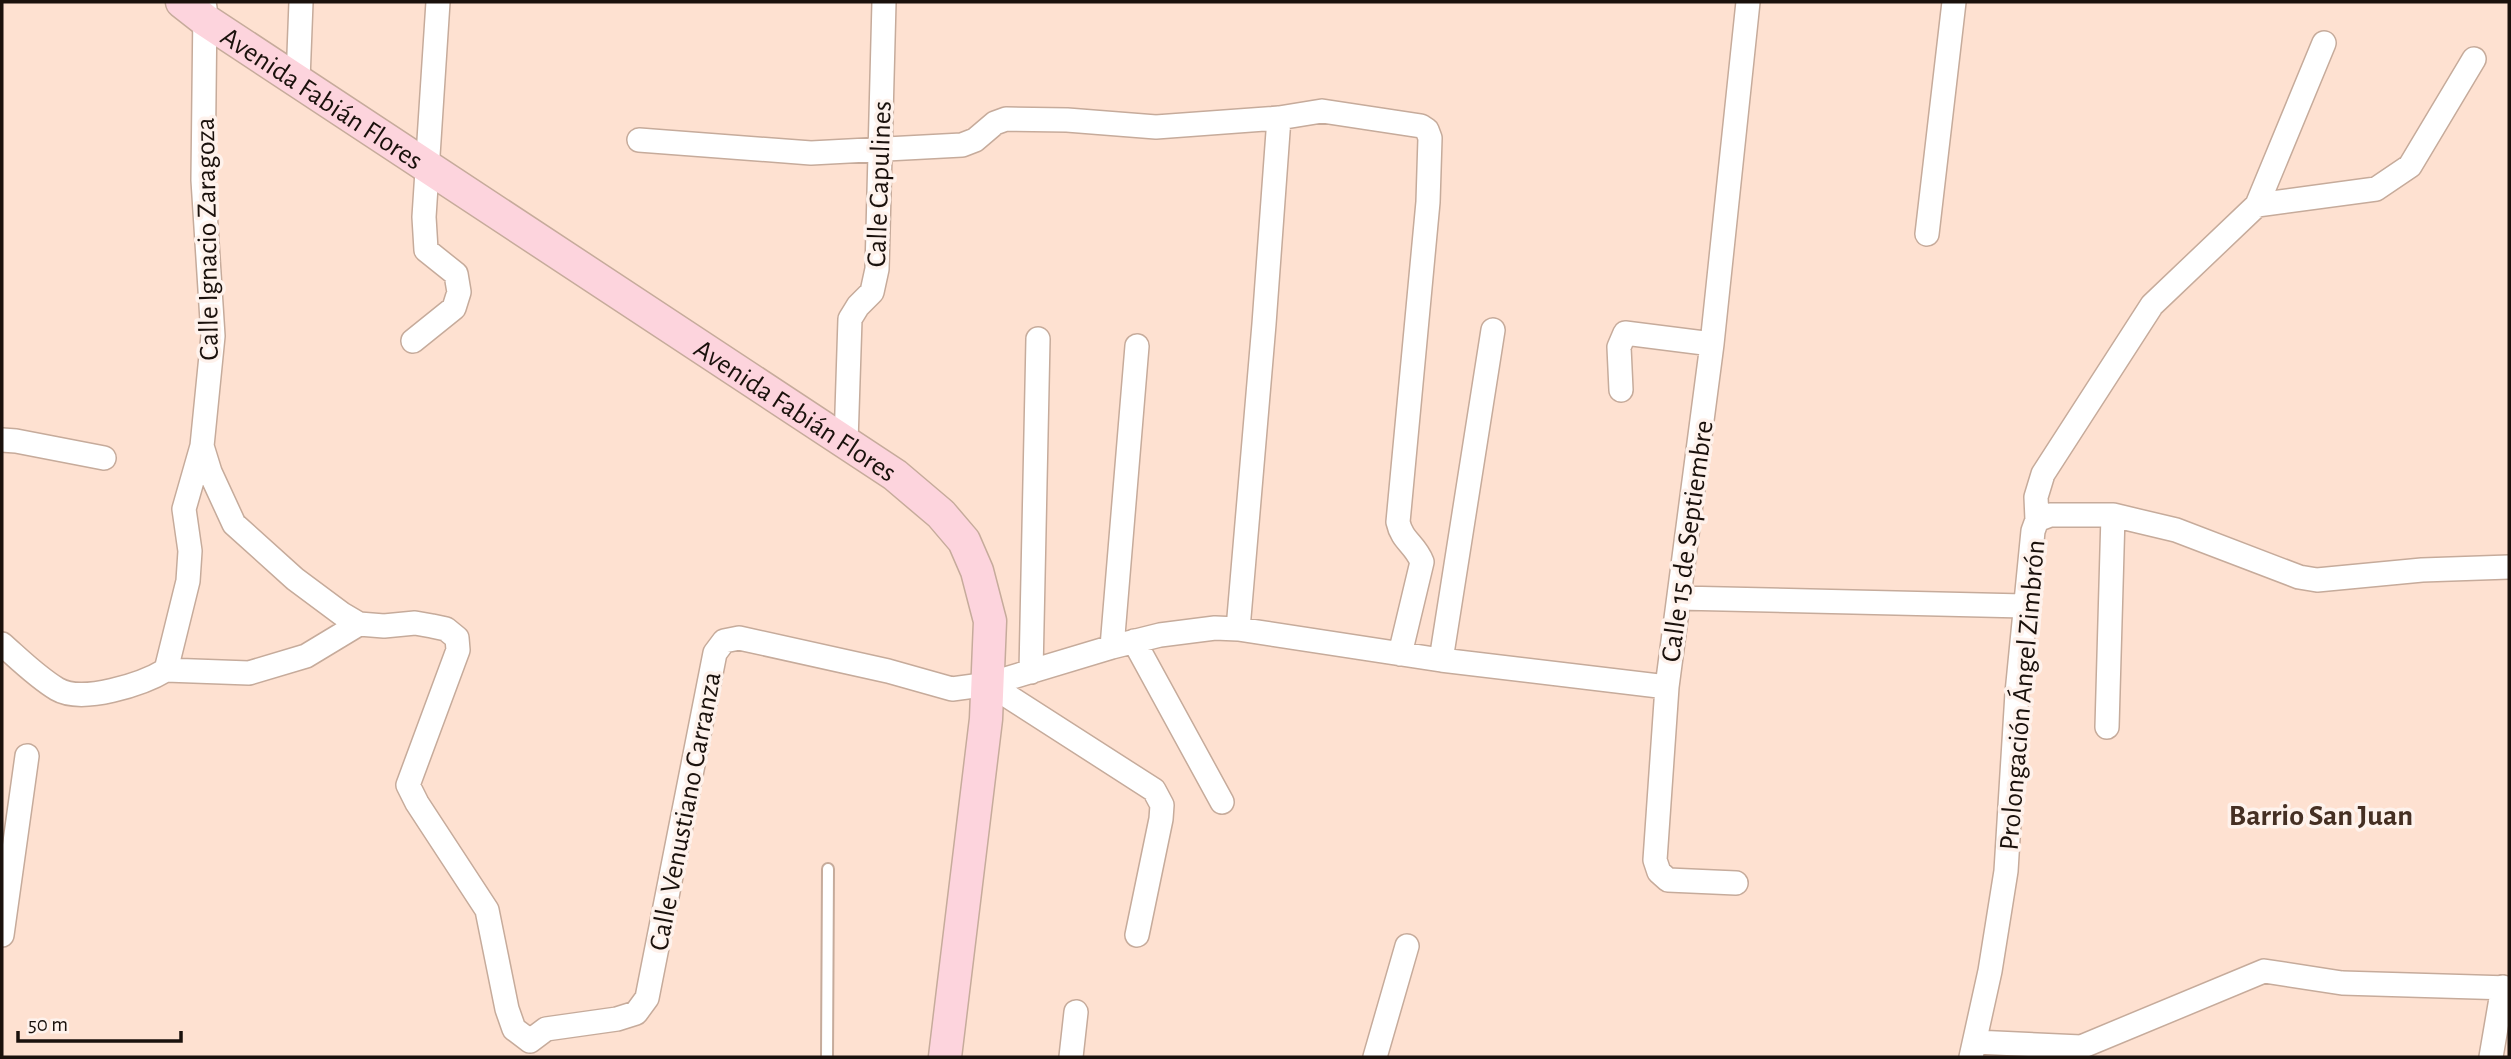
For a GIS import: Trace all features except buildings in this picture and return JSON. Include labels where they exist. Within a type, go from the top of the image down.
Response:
[{"type":"main road","name":"Avenida Fabián Flores","points":[[197,8],[298,80],[905,482],[941,514],[964,541],[977,571],[990,621],[989,684],[945,1057]]},
{"type":"street","points":[[298,80],[300,2]]},
{"type":"street","points":[[414,341],[454,308],[459,292],[456,274],[426,250],[424,217],[438,2]]},
{"type":"street","name":"Calle Capulines","points":[[846,442],[850,320],[858,306],[872,292],[877,269],[884,2]]},
{"type":"street","name":"Calle 15 de Septiembre","points":[[989,684],[1123,644],[1187,630],[1238,629],[1441,660],[1667,687],[1713,344],[1748,2]]},
{"type":"street","points":[[1927,234],[1954,2]]},
{"type":"street","name":"Calle Ignacio Zaragoza","points":[[197,8],[212,336],[202,446],[210,472],[234,524],[295,579],[359,624]]},
{"type":"street","points":[[2037,520],[2036,497],[2043,474],[2152,305],[2258,205],[2324,43]]},
{"type":"street","points":[[2258,205],[2376,189],[2410,166],[2474,59]]},
{"type":"street","points":[[639,139],[811,153],[962,145],[975,140],[995,123],[1006,119],[1067,120],[1156,127],[1279,118],[1322,111],[1421,126],[1427,130],[1430,138],[1428,202],[1398,522],[1400,535],[1417,550],[1422,562],[1400,654]]},
{"type":"street","points":[[1238,629],[1265,324],[1279,118]]},
{"type":"street","points":[[1441,660],[1493,330]]},
{"type":"street","points":[[1621,390],[1619,347],[1625,333],[1713,344]]},
{"type":"street","points":[[1031,672],[1038,339]]},
{"type":"street","points":[[1137,346],[1123,644],[1223,802]]},
{"type":"street","points":[[2,440],[16,440],[104,458]]},
{"type":"street","points":[[166,670],[188,581],[190,551],[184,509],[202,446]]},
{"type":"street","name":"Prolongación Ángel Zimbrón","points":[[1973,1050],[1990,971],[2006,871],[2024,606],[2033,531],[2037,520],[2050,515],[2113,515],[2176,530],[2299,577],[2317,580],[2422,570],[2509,566]]},
{"type":"street","points":[[2107,727],[2113,515]]},
{"type":"street","points":[[1679,598],[2024,606]]},
{"type":"street","points":[[2,644],[59,691],[93,695],[138,684],[166,670],[249,673],[306,656],[359,624],[432,626],[446,629],[457,638],[458,650],[408,785],[487,910],[507,1009],[514,1029],[529,1049]]},
{"type":"street","name":"Calle Venustiano Carranza","points":[[529,1049],[545,1029],[617,1019],[636,1013],[647,998],[715,653],[724,641],[739,638],[888,671],[953,689],[989,684]]},
{"type":"street","points":[[989,684],[1154,790],[1162,805],[1161,819],[1137,935]]},
{"type":"street","points":[[1667,687],[1655,860],[1659,872],[1668,880],[1736,883]]},
{"type":"street","points":[[2,935],[27,756]]},
{"type":"street","points":[[1376,1057],[1407,946]]},
{"type":"street","points":[[1973,1050],[2081,1047],[2264,971],[2342,983],[2506,988],[2491,1057]]},
{"type":"street","points":[[1071,1057],[1076,1012]]},
{"type":"lane","points":[[827,1057],[828,869]]},
{"type":"district","name":"Barrio San Juan","points":[[2321,815]]}]
